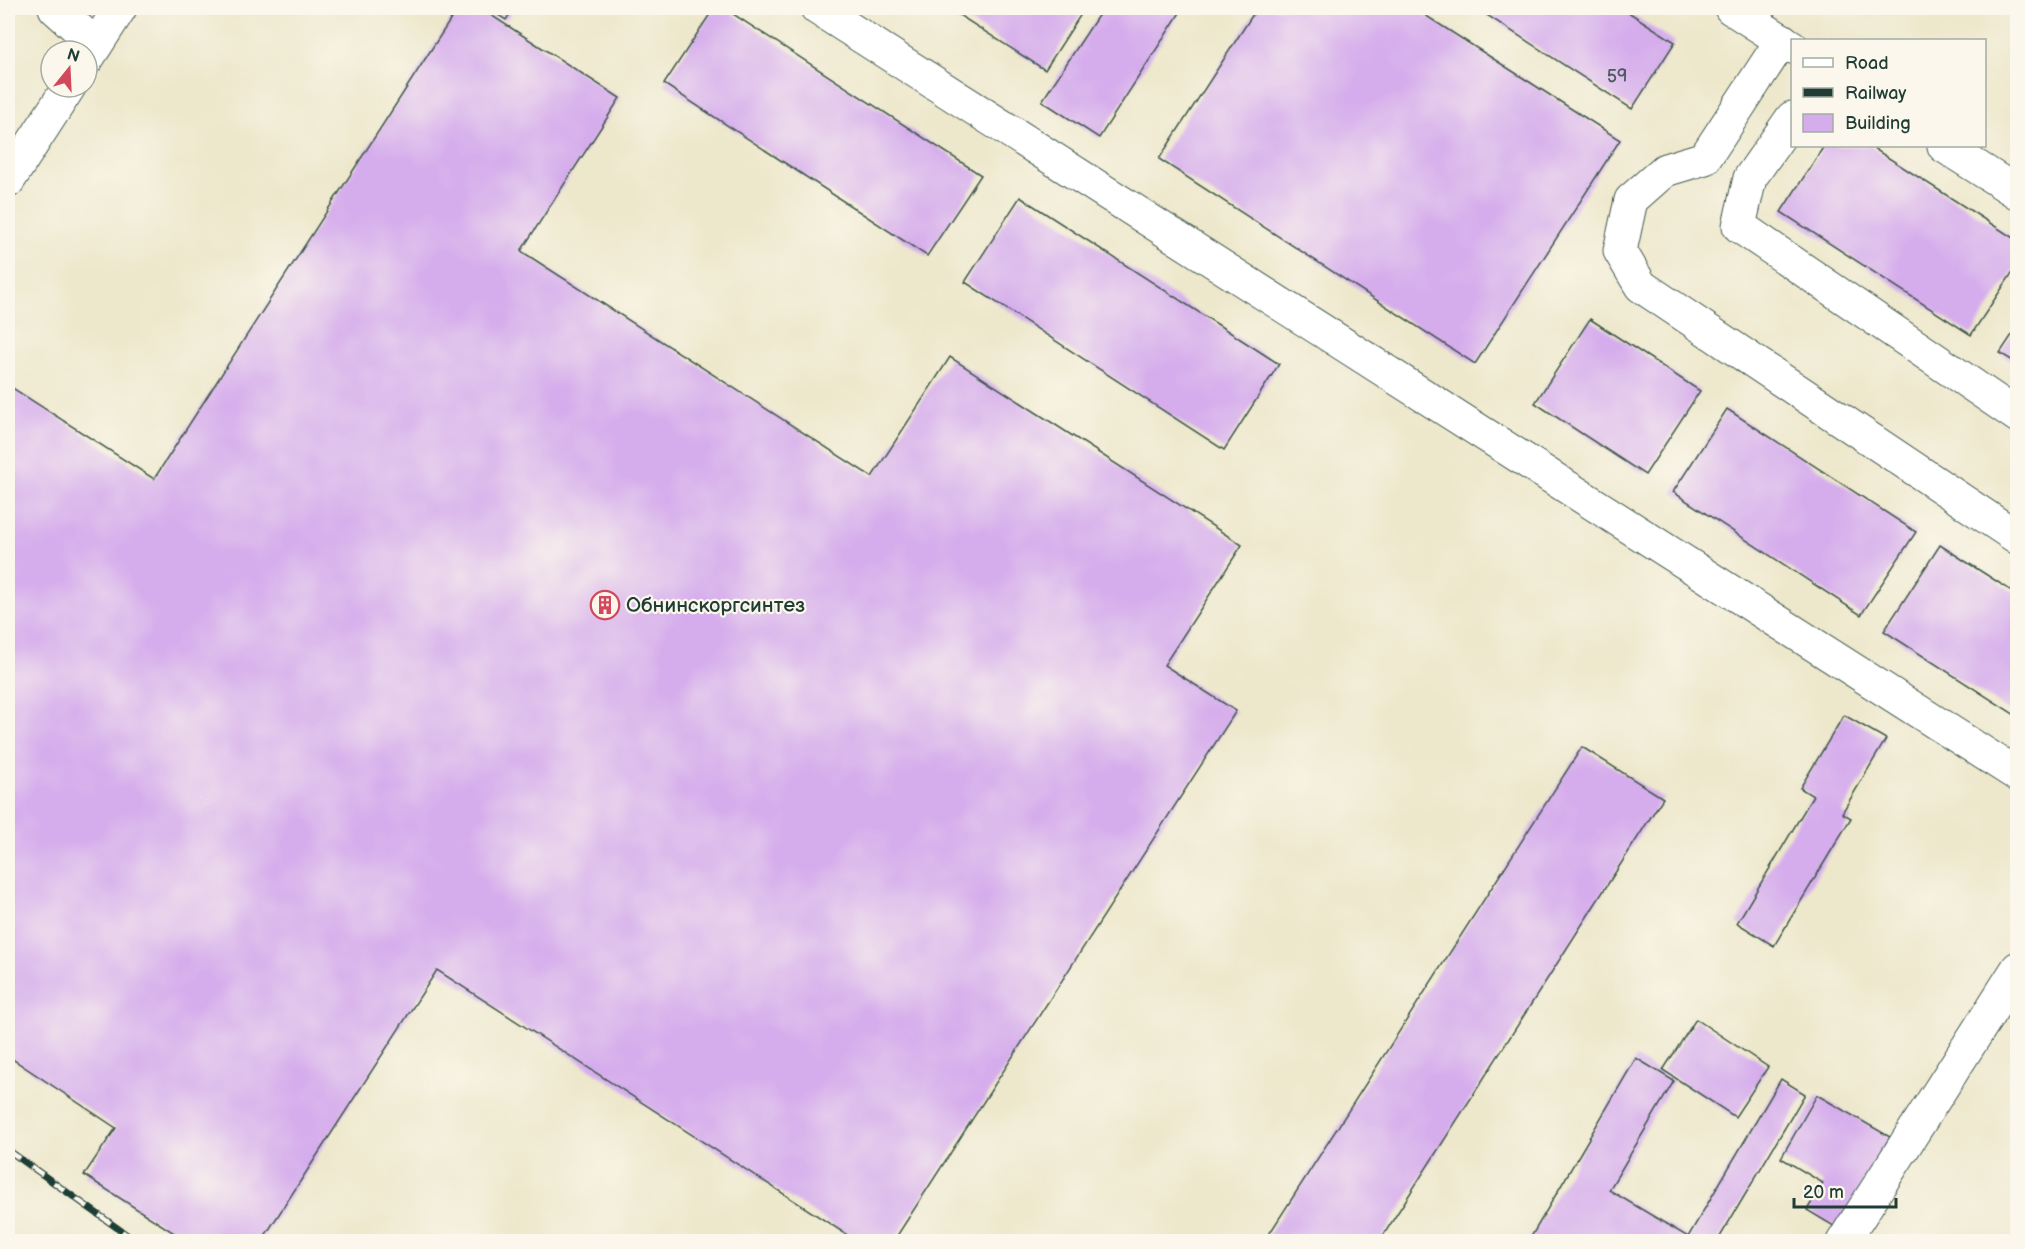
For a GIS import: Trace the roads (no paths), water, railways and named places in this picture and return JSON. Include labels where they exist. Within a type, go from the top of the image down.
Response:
[{"type":"street","points":[[54,8],[81,39]]},
{"type":"street","points":[[99,41],[120,8]]},
{"type":"street","points":[[818,8],[2018,775]]},
{"type":"street","points":[[1731,8],[1787,44],[1705,158],[1665,170],[1631,200],[1620,251],[1641,286],[2018,538]]},
{"type":"street","points":[[8,181],[61,99]]},
{"type":"street","points":[[1791,119],[1750,178],[1739,226],[2018,416]]},
{"type":"street","points":[[1946,147],[2018,193]]},
{"type":"street","points":[[1843,1242],[2018,968]]},
{"type":"railway","points":[[8,1150],[137,1242]]},
{"type":"place","name":"Обнинскоргсинтез","points":[[605,605]]}]
